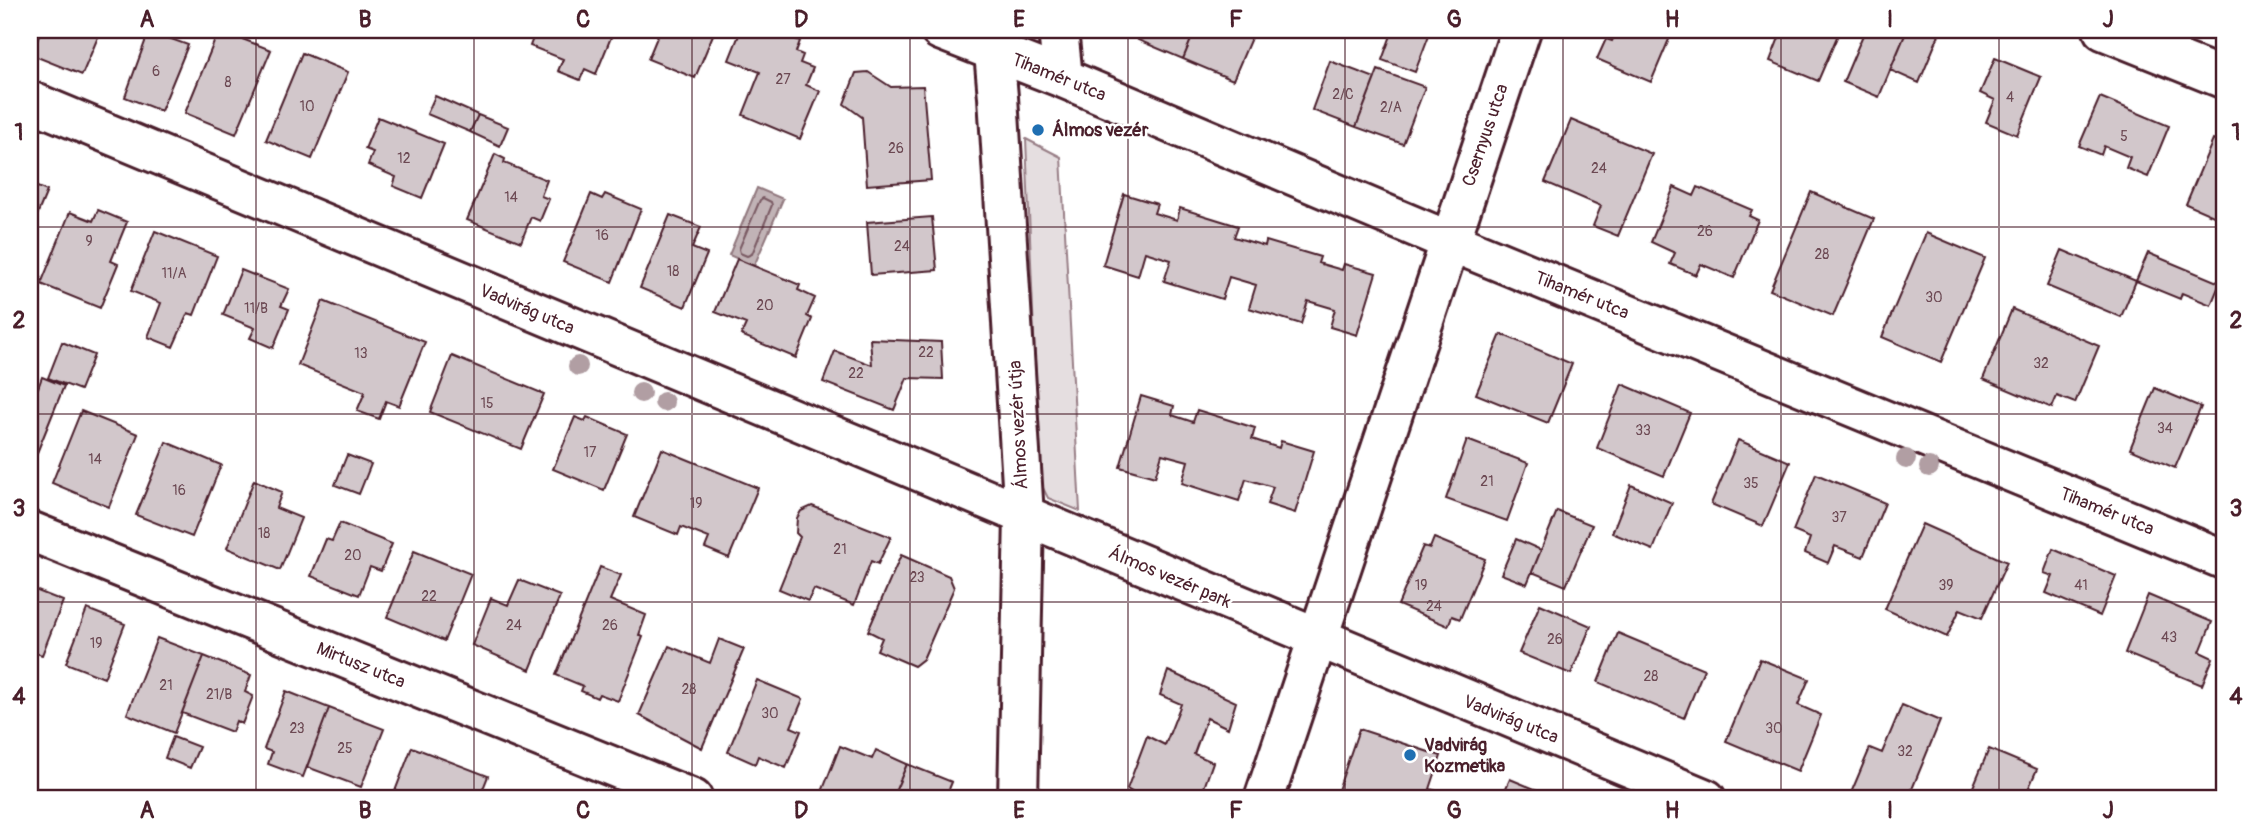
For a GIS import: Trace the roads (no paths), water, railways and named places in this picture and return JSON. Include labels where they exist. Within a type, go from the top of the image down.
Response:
[{"type":"street","name":"Tihamér utca","points":[[940,30],[993,41],[1063,78],[1450,241],[2225,560]]},
{"type":"street","points":[[1058,30],[1063,78]]},
{"type":"street","name":"Csernyus utca","points":[[1450,241],[1521,30]]},
{"type":"street","points":[[2103,30],[2225,79]]},
{"type":"street","name":"Álmos vezér útja","points":[[993,41],[1024,516],[1018,799]]},
{"type":"street","name":"Vadvirág utca","points":[[30,101],[1024,516]]},
{"type":"street","points":[[1264,799],[1450,241]]},
{"type":"street","name":"Álmos vezér park","points":[[1024,516],[1317,639]]},
{"type":"street","name":"Mirtusz utca","points":[[30,531],[693,799]]},
{"type":"street","name":"Vadvirág utca","points":[[1317,639],[1706,799]]},
{"type":"water","points":[[757,188],[783,199],[754,266],[729,255]]},
{"type":"place","name":"Álmos vezér","points":[[1038,130]]},
{"type":"place","name":"Vadvirág Kozmetika","points":[[1410,755]]}]
